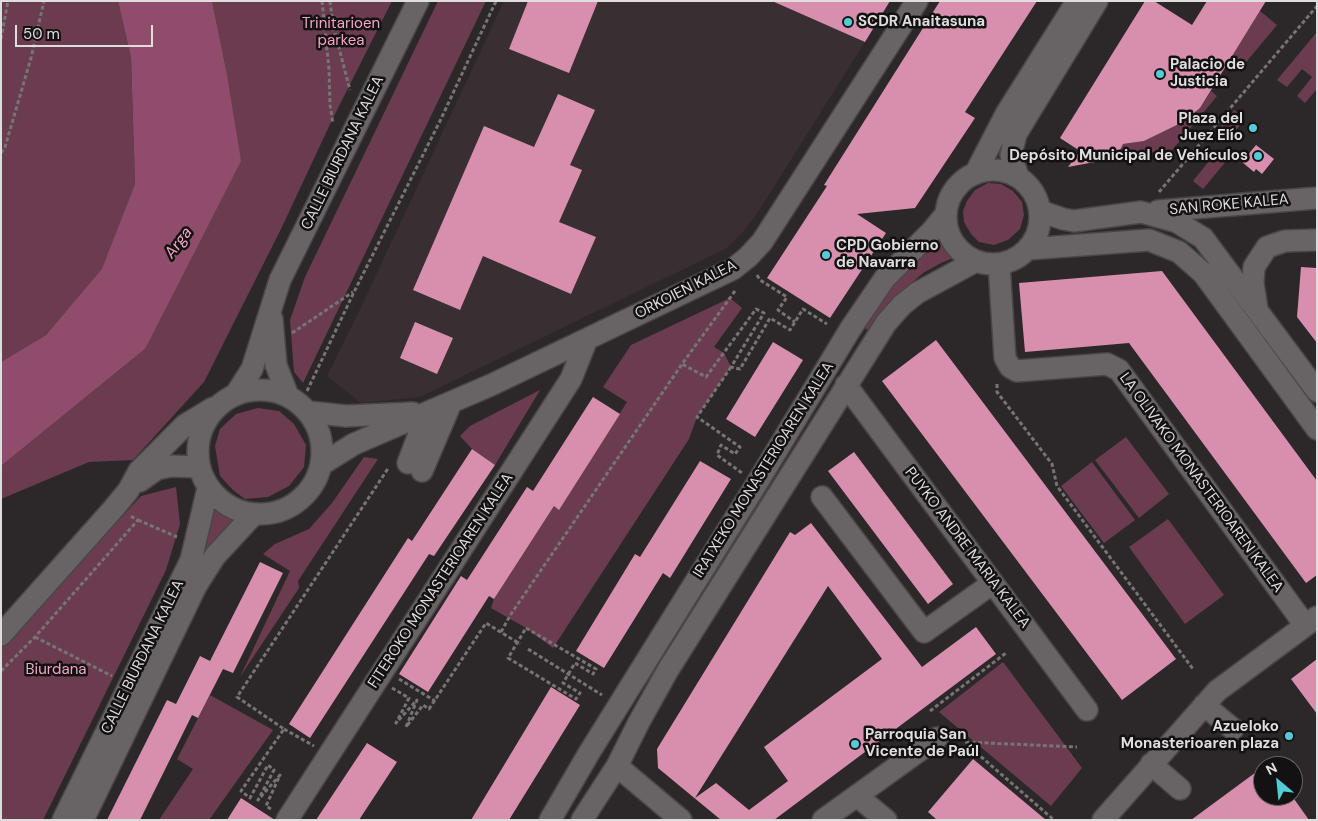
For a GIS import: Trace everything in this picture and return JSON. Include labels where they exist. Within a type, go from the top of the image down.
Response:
[{"type":"street","name":"CALLE BIURDANA KALEA","points":[[236,394],[252,369],[280,280],[418,1]]},
{"type":"street","name":"ORKOIEN KALEA","points":[[322,464],[354,444],[451,403],[733,269],[762,242],[917,1]]},
{"type":"street","points":[[975,174],[1006,114],[1077,1]]},
{"type":"street","points":[[1018,176],[1011,155],[1016,134],[1097,1]]},
{"type":"street","points":[[989,170],[1004,171],[1018,176],[1028,185],[1036,197],[1040,211],[1040,224],[1036,238],[1028,249],[1018,257],[999,264],[985,264],[963,254],[953,242],[948,229],[946,214],[955,190],[975,174],[989,170]]},
{"type":"street","name":"SAN ROKE KALEA","points":[[1040,211],[1074,221],[1148,205],[1317,198]]},
{"type":"street","points":[[1148,205],[1203,238],[1317,391]]},
{"type":"street","name":"IRATXEKO MONASTERIOAREN KALEA","points":[[550,820],[598,738],[866,307],[885,278],[932,231],[946,214]]},
{"type":"street","points":[[1028,249],[1149,240],[1179,252],[1203,273],[1317,429]]},
{"type":"street","points":[[1257,309],[1253,283],[1254,267],[1267,247],[1285,241],[1317,240]]},
{"type":"street","name":"IRATXEKO MONASTERIOAREN KALEA","points":[[582,820],[616,766],[668,670],[886,323],[902,305],[924,288],[976,261]]},
{"type":"street","name":"LA OLIVAKO MONASTERIOAREN KALEA","points":[[999,264],[1005,358],[1010,367],[1017,371],[1107,364],[1119,370],[1311,621],[1216,691],[1103,820]]},
{"type":"street","name":"CALLE BIURDANA KALEA","points":[[272,306],[276,365],[301,400]]},
{"type":"street","name":"FITEROKO MONASTERIOAREN KALEA","points":[[287,819],[571,380],[587,339]]},
{"type":"street","name":"PUYKO ANDRE MARIA KALEA","points":[[846,385],[1087,710]]},
{"type":"street","points":[[1,635],[114,508],[140,471],[185,424],[236,394],[268,390],[301,400],[322,438],[322,464],[308,494],[285,510],[252,515],[229,508],[208,488],[198,467],[198,444],[202,427],[218,406]]},
{"type":"street","name":"ORKOIEN KALEA","points":[[301,400],[346,416],[427,413]]},
{"type":"street","points":[[407,466],[451,403]]},
{"type":"street","points":[[407,466],[427,413]]},
{"type":"street","points":[[128,490],[157,469],[171,466],[198,467]]},
{"type":"street","name":"CALLE BIURDANA KALEA","points":[[64,820],[191,560],[208,488]]},
{"type":"street","points":[[822,497],[924,632],[993,583]]},
{"type":"street","name":"CALLE BIURDANA KALEA","points":[[83,820],[196,586],[214,556],[252,515]]},
{"type":"street","points":[[1204,705],[1232,729]]},
{"type":"street","points":[[598,738],[607,737],[621,743],[616,766]]},
{"type":"street","points":[[823,820],[937,738]]},
{"type":"street","points":[[582,764],[590,778],[616,766]]},
{"type":"street","points":[[1151,764],[1180,789]]},
{"type":"street","points":[[616,766],[681,820]]},
{"type":"street","points":[[857,796],[886,820]]},
{"type":"path","points":[[1,39],[8,1]]},
{"type":"path","points":[[1,153],[5,147],[31,58],[44,1]]},
{"type":"path","points":[[322,1],[333,124]]},
{"type":"path","points":[[330,1],[333,25],[350,90]]},
{"type":"path","points":[[301,400],[440,120],[496,1]]},
{"type":"path","points":[[1148,205],[1317,6]]},
{"type":"path","points":[[750,278],[756,272]]},
{"type":"path","points":[[760,280],[787,297],[778,310],[795,322]]},
{"type":"path","points":[[501,632],[511,614],[682,364],[733,292],[739,287]]},
{"type":"path","points":[[291,334],[354,292]]},
{"type":"path","points":[[682,364],[706,377],[756,309],[764,313],[731,367],[697,417],[740,447],[735,454],[722,445],[717,455],[743,473]]},
{"type":"path","points":[[731,367],[740,370],[770,318],[790,330],[803,309],[827,324]]},
{"type":"path","points":[[997,384],[997,392],[1052,464],[1057,486],[1193,669]]},
{"type":"path","points":[[328,755],[237,697],[407,466]]},
{"type":"path","points":[[114,508],[182,540]]},
{"type":"path","points":[[1,672],[35,637],[138,520]]},
{"type":"path","points":[[380,675],[409,698],[396,723],[417,700],[406,727],[423,705],[429,709],[486,623],[518,643]]},
{"type":"path","points":[[526,628],[596,669],[593,674],[575,664],[568,675],[563,683],[580,693],[576,699],[508,658],[526,628]]},
{"type":"path","points":[[35,637],[116,678]]},
{"type":"path","points":[[528,649],[618,706]]},
{"type":"path","points":[[930,711],[1006,653]]},
{"type":"path","points":[[380,675],[435,701]]},
{"type":"path","points":[[284,728],[241,791],[250,798],[268,765],[274,770],[258,800],[280,775],[266,806],[287,819]]},
{"type":"path","points":[[965,742],[1077,747]]},
{"type":"path","points":[[971,748],[1054,820]]},
{"type":"shaded area","points":[[504,1],[772,1],[865,42],[760,209],[744,231],[727,248],[420,397],[361,403],[327,376]]},
{"type":"green space","points":[[1,1],[118,1],[131,58],[135,184],[103,269],[46,335],[1,362]]},
{"type":"green space","name":"Trinitarioen parkea","points":[[212,1],[392,1],[204,382],[133,460],[89,462],[1,499],[1,466],[145,349],[226,69]]},
{"type":"green space","points":[[438,1],[486,1],[303,383],[294,372],[290,320],[305,277]]},
{"type":"green space","points":[[1260,11],[1277,25],[1242,67],[1231,57]]},
{"type":"green space","points":[[1317,32],[1317,89],[1305,103],[1297,96],[1312,77],[1302,69],[1287,87],[1277,80]]},
{"type":"green space","points":[[1211,91],[1217,96],[1163,161],[1150,150],[1116,158],[1123,144],[1144,141],[1183,122],[1200,108]]},
{"type":"green space","points":[[1234,110],[1245,119],[1226,142],[1215,133]]},
{"type":"green space","points":[[1218,150],[1228,159],[1203,189],[1193,181]]},
{"type":"green space","points":[[988,183],[1001,184],[1013,191],[1022,202],[1024,215],[1020,229],[1008,240],[994,245],[979,242],[971,234],[964,222],[963,211],[967,201],[975,190]]},
{"type":"green space","points":[[938,235],[953,258],[923,273],[893,299],[868,330],[863,327],[887,286]]},
{"type":"green space","points":[[730,298],[742,308],[714,347],[724,353],[731,367],[697,417],[689,439],[553,648],[526,628],[491,608],[494,599],[554,506],[559,509],[627,402],[603,387],[631,345]]},
{"type":"green space","points":[[540,390],[495,465],[472,449],[460,436],[470,426]]},
{"type":"green space","points":[[258,408],[279,411],[294,424],[306,445],[304,467],[289,486],[268,497],[245,499],[233,490],[220,476],[215,446],[220,429],[236,414]]},
{"type":"green space","points":[[1126,437],[1169,494],[1139,518],[1095,460]]},
{"type":"green space","points":[[364,457],[378,459],[298,581],[299,588],[240,677],[290,571],[263,554],[275,544],[309,529],[332,503]]},
{"type":"green space","points":[[1092,462],[1135,520],[1104,543],[1061,486]]},
{"type":"green space","name":"Biurdana","points":[[176,487],[180,524],[166,570],[43,820],[1,820],[1,648],[141,496]]},
{"type":"green space","points":[[212,509],[234,520],[220,534],[202,563],[194,562]]},
{"type":"green space","points":[[1168,519],[1224,595],[1185,624],[1129,547]]},
{"type":"green space","points":[[1003,662],[1082,768],[1051,806],[939,712]]},
{"type":"green space","points":[[210,695],[273,730],[209,820],[159,820],[193,769],[177,759]]},
{"type":"water","name":"Arga","points":[[118,1],[212,1],[226,69],[241,161],[145,349],[1,466],[1,362],[46,335],[102,269],[135,184],[131,58]]},
{"type":"building","points":[[528,1],[598,1],[569,73],[509,49]]},
{"type":"building","name":"SCDR Anaitasuna","points":[[772,1],[890,1],[865,42]]},
{"type":"building","points":[[940,1],[1037,1],[965,112],[975,118],[915,208],[857,214],[886,233],[830,318],[767,278],[827,186],[824,185]]},
{"type":"building","name":"Palacio de Justicia","points":[[1145,1],[1154,1],[1192,25],[1207,1],[1266,1],[1200,108],[1183,122],[1144,141],[1123,144],[1116,158],[1068,167],[1080,151],[1060,138]]},
{"type":"building","points":[[558,94],[595,110],[570,165],[582,170],[559,222],[596,237],[571,294],[483,256],[460,310],[413,290],[484,126],[534,147]]},
{"type":"building","name":"Depósito Municipal de Vehículos","points":[[1256,145],[1274,159],[1262,174],[1256,169],[1254,172],[1242,162]]},
{"type":"building","points":[[1301,267],[1317,268],[1317,343],[1297,317]]},
{"type":"building","points":[[1162,271],[1317,481],[1317,575],[1306,583],[1129,343],[1025,352],[1019,283]]},
{"type":"building","points":[[415,322],[453,338],[437,374],[400,358]]},
{"type":"building","points":[[936,340],[1176,659],[1122,700],[882,381]]},
{"type":"building","points":[[773,342],[803,360],[755,437],[726,419]]},
{"type":"building","points":[[593,397],[620,414],[559,510],[554,506],[494,599],[489,596],[428,692],[399,674],[461,576],[467,580],[527,487],[533,491]]},
{"type":"building","points":[[472,449],[495,465],[434,556],[429,554],[310,738],[289,724],[408,538],[412,541]]},
{"type":"building","points":[[854,452],[953,584],[928,604],[828,471]]},
{"type":"building","points":[[700,461],[731,479],[670,578],[663,573],[604,668],[576,651],[635,554],[640,557]]},
{"type":"building","points":[[811,523],[922,667],[976,627],[996,654],[774,820],[721,820],[658,768],[657,749],[790,532],[795,535]],"holes":[[[828,586],[882,659],[764,747],[788,781],[749,810],[716,783],[695,798]]]},
{"type":"building","points":[[260,562],[283,573],[233,673],[223,669],[198,718],[192,715],[140,820],[107,820],[167,700],[176,704],[200,656],[210,661]]},
{"type":"building","points":[[1317,659],[1317,714],[1291,679]]},
{"type":"building","points":[[551,687],[580,705],[509,820],[471,820]]},
{"type":"building","points":[[367,743],[397,762],[359,820],[316,820]]},
{"type":"building","points":[[973,759],[1046,820],[937,820],[928,812]]},
{"type":"building","points":[[1253,774],[1253,806],[1299,806],[1309,820],[1191,820]]},
{"type":"building","points":[[241,798],[275,820],[227,820]]},
{"type":"place","name":"SCDR Anaitasuna","points":[[848,22]]},
{"type":"place","name":"Palacio de Justicia","points":[[1160,74]]},
{"type":"place","name":"Plaza del Juez Elío","points":[[1253,128]]},
{"type":"place","name":"Depósito Municipal de Vehículos","points":[[1258,156]]},
{"type":"place","name":"CPD Gobierno de Navarra","points":[[826,255]]},
{"type":"place","name":"Azueloko Monasterioaren plaza","points":[[1289,736]]},
{"type":"place","name":"Parroquia San Vicente de Paúl","points":[[855,744]]}]
